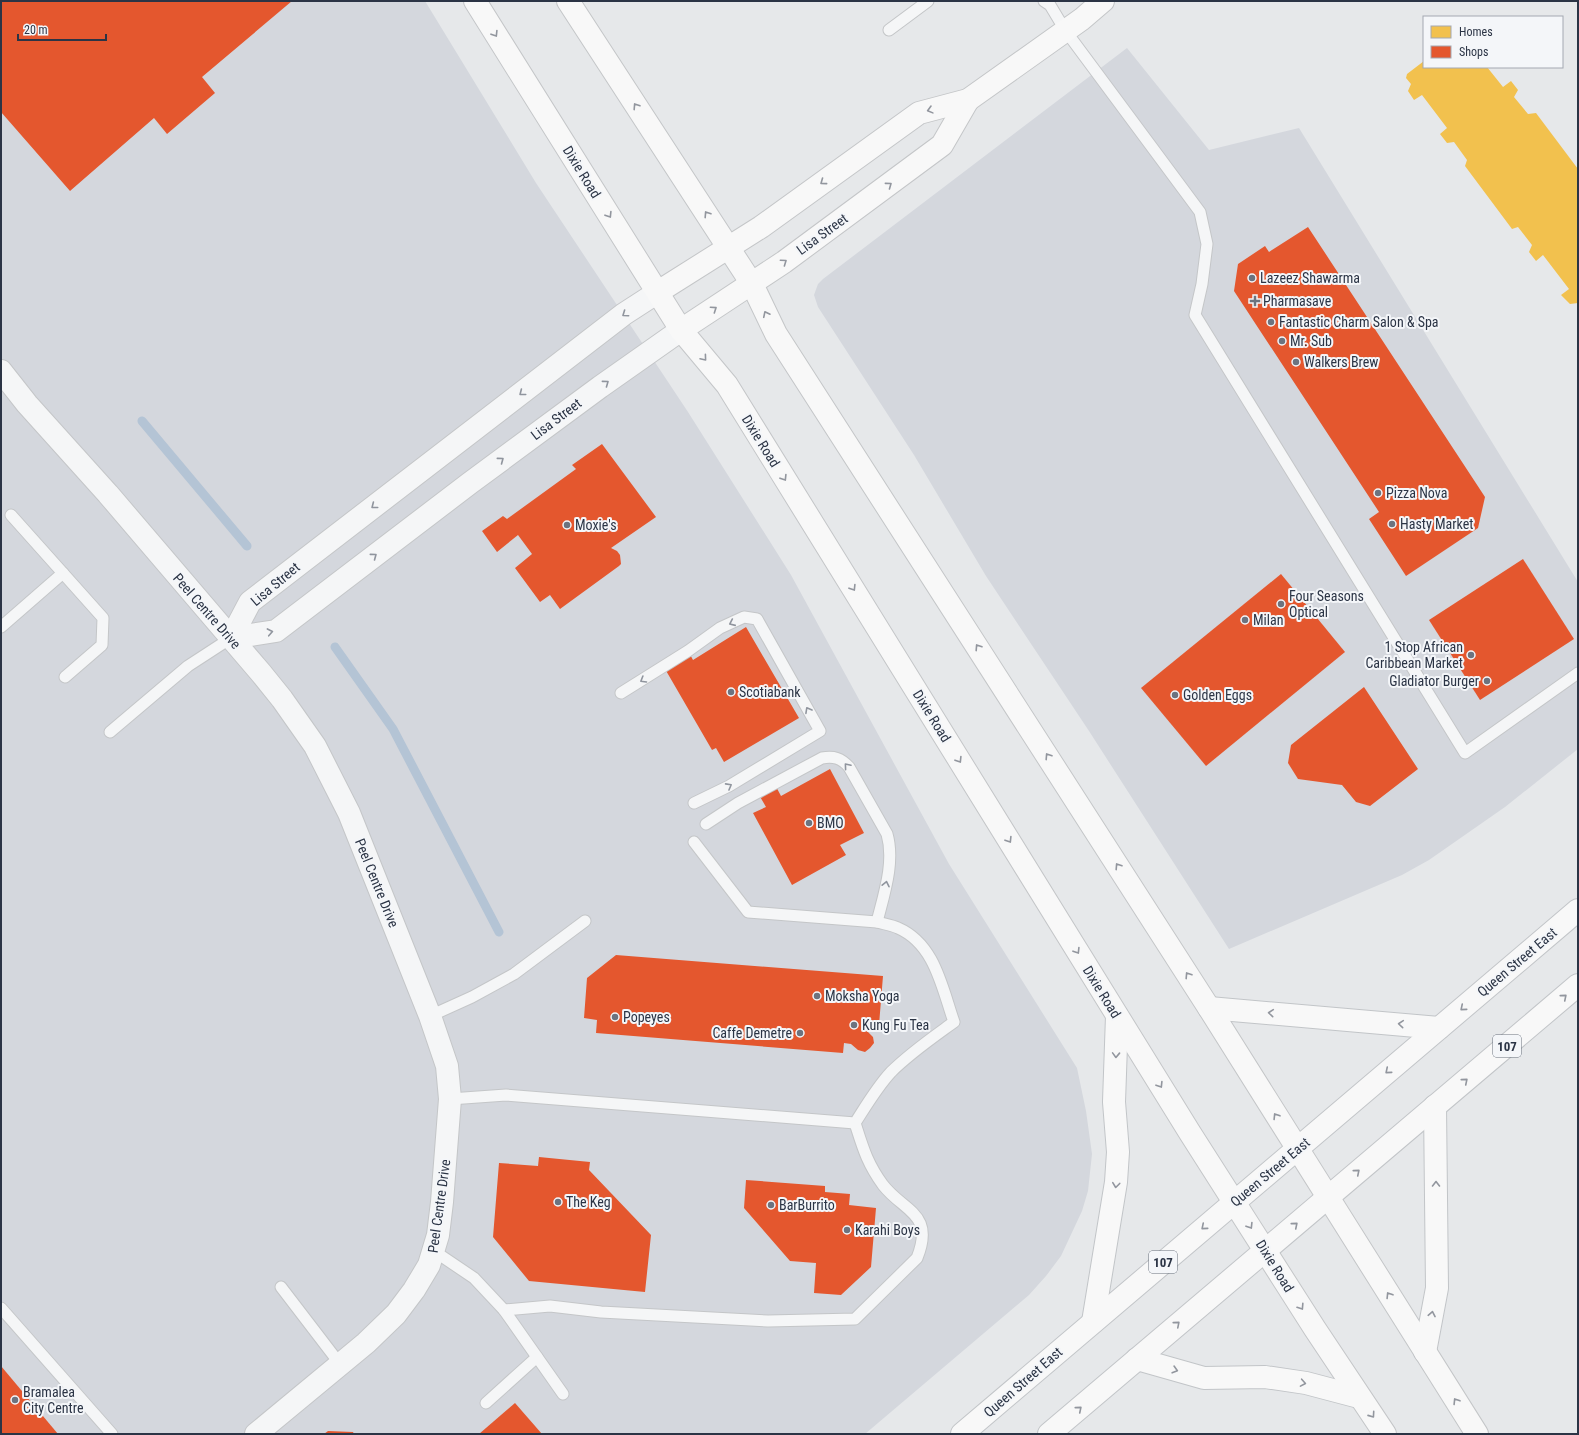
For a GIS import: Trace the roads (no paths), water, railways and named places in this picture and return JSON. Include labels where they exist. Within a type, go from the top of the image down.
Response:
[{"type":"main road","name":"Dixie Road","points":[[475,1],[681,330],[727,385],[1234,1202],[1359,1397],[1385,1434]]},
{"type":"main road","points":[[568,1],[752,284],[776,334],[1208,1008],[1476,1434]]},
{"type":"main road","name":"Lisa Street","points":[[658,292],[760,227],[919,113],[968,100],[1103,1]]},
{"type":"main road","name":"Lisa Street","points":[[681,330],[784,262],[942,145],[968,100]]},
{"type":"main road","name":"Queen Street East","points":[[962,1434],[1578,910]]},
{"type":"main road","name":"107","points":[[1049,1434],[1578,985]]},
{"type":"main road","points":[[1208,1008],[1439,1028]]},
{"type":"main road","points":[[1093,1322],[1116,1182],[1118,1152],[1114,1102],[1118,1016]]},
{"type":"main road","points":[[1425,1352],[1437,1288],[1435,1106]]},
{"type":"main road","points":[[1137,1359],[1204,1378],[1265,1377],[1306,1383],[1359,1397]]},
{"type":"street","name":"Lisa Street","points":[[231,638],[250,602],[624,314],[658,292]]},
{"type":"street","name":"Lisa Street","points":[[231,638],[276,631],[470,483],[600,387],[681,330]]},
{"type":"street","name":"Peel Centre Drive","points":[[1,372],[194,598],[231,638],[282,699],[315,746],[349,813],[430,1016],[447,1066],[450,1099],[442,1202],[434,1251],[429,1265],[422,1278],[396,1314],[340,1364],[256,1434]]},
{"type":"lane","points":[[889,30],[928,1]]},
{"type":"lane","points":[[1044,1],[1050,6],[1065,30],[1200,212],[1207,244],[1202,284],[1195,315],[1465,753],[1578,673]]},
{"type":"lane","points":[[11,515],[103,618],[102,645],[65,677]]},
{"type":"lane","points":[[1,627],[63,573]]},
{"type":"lane","points":[[621,693],[688,651],[720,628],[744,618],[757,619],[820,731],[729,786],[694,803]]},
{"type":"lane","points":[[110,732],[188,666],[231,638]]},
{"type":"lane","points":[[706,824],[738,803],[822,758],[837,758],[844,761],[849,767],[887,834],[890,843],[891,852],[887,879],[877,922]]},
{"type":"lane","points":[[504,1310],[550,1306],[601,1312],[768,1321],[855,1319],[917,1258],[922,1246],[922,1232],[918,1220],[911,1209],[884,1186],[865,1157],[855,1123],[872,1096],[890,1074],[913,1052],[954,1022],[930,954],[916,939],[910,935],[898,928],[877,922],[748,912],[694,842]]},
{"type":"lane","points":[[430,1016],[472,997],[514,974],[585,920]]},
{"type":"lane","points":[[450,1099],[506,1095],[855,1123]]},
{"type":"lane","points":[[434,1251],[474,1278],[504,1310],[563,1394]]},
{"type":"lane","points":[[281,1287],[340,1364]]},
{"type":"lane","points":[[1,1308],[112,1434]]},
{"type":"lane","points":[[486,1403],[537,1357]]},
{"type":"waterway","points":[[142,421],[247,546]]},
{"type":"waterway","points":[[335,647],[393,729],[499,932]]},
{"type":"place","name":"Lazeez Shawarma","points":[[1252,278]]},
{"type":"place","name":"Pharmasave","points":[[1255,301]]},
{"type":"place","name":"Fantastic Charm Salon & Spa","points":[[1271,322]]},
{"type":"place","name":"Mr. Sub","points":[[1282,341]]},
{"type":"place","name":"Walkers Brew","points":[[1296,362]]},
{"type":"place","name":"Pizza Nova","points":[[1378,493]]},
{"type":"place","name":"Hasty Market","points":[[1392,524]]},
{"type":"place","name":"Moxie's","points":[[567,525]]},
{"type":"place","name":"Four Seasons Optical","points":[[1281,604]]},
{"type":"place","name":"Milan","points":[[1245,620]]},
{"type":"place","name":"1 Stop African Caribbean Market","points":[[1471,655]]},
{"type":"place","name":"Gladiator Burger","points":[[1487,681]]},
{"type":"place","name":"Scotiabank","points":[[731,692]]},
{"type":"place","name":"Golden Eggs","points":[[1175,695]]},
{"type":"place","name":"BMO","points":[[809,823]]},
{"type":"place","name":"Moksha Yoga","points":[[817,996]]},
{"type":"place","name":"Popeyes","points":[[615,1017]]},
{"type":"place","name":"Kung Fu Tea","points":[[854,1025]]},
{"type":"place","name":"Caffe Demetre","points":[[800,1033]]},
{"type":"place","name":"The Keg","points":[[558,1202]]},
{"type":"place","name":"BarBurrito","points":[[771,1205]]},
{"type":"place","name":"Karahi Boys","points":[[847,1230]]},
{"type":"place","name":"Bramalea City Centre","points":[[15,1400]]}]
